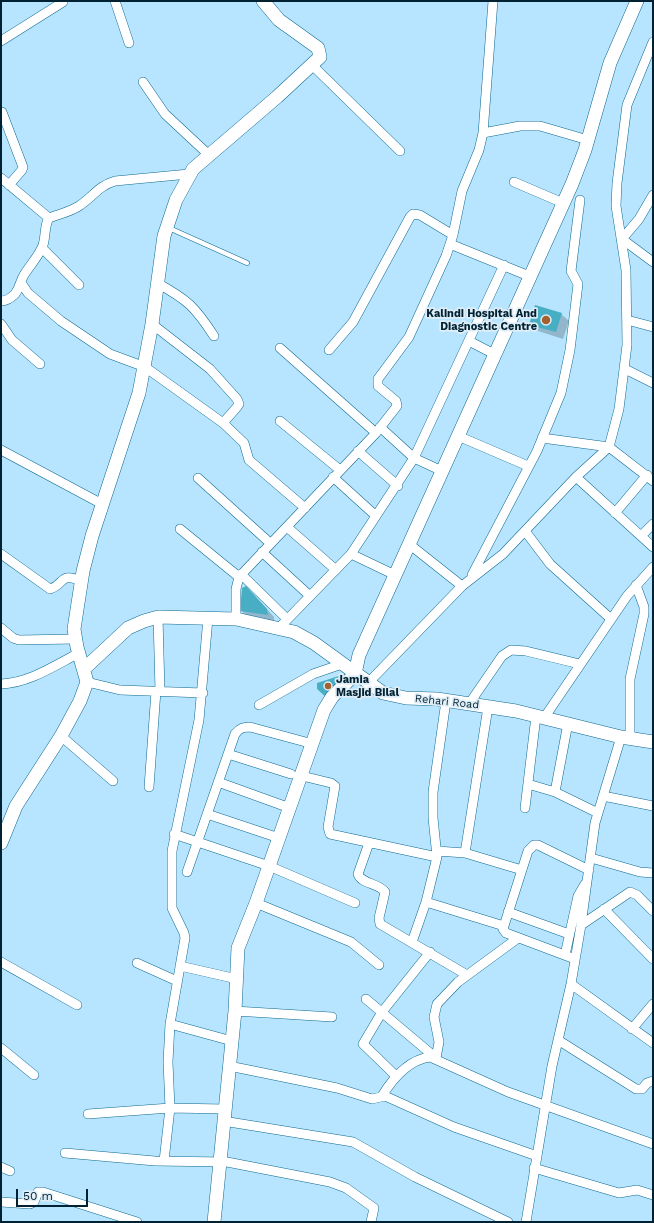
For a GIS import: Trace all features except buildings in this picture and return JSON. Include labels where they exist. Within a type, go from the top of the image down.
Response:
[{"type":"main road","points":[[1,843],[16,806],[61,736],[80,701],[87,682],[75,639],[76,618],[82,581],[92,536],[139,393],[145,367],[167,227],[176,200],[190,174],[209,155],[320,57],[318,48],[279,20],[263,1]]},
{"type":"main road","points":[[214,1222],[227,1162],[229,1066],[240,943],[290,808],[296,775],[313,744],[328,703],[355,674],[359,655],[529,276],[563,204],[588,140],[610,63],[637,1]]},
{"type":"main road","name":"Rehari Road","points":[[84,669],[128,628],[158,617],[236,619],[283,624],[314,643],[383,693],[406,698],[446,701],[488,707],[568,723],[625,738],[653,742]]},
{"type":"street","points":[[115,1],[129,43]]},
{"type":"street","points":[[236,619],[236,589],[240,575],[378,430],[397,406],[396,401],[378,386],[378,379],[409,337],[452,240],[462,191],[480,150],[483,133],[493,1]]},
{"type":"street","points":[[1,41],[63,2]]},
{"type":"street","points":[[368,683],[462,586],[503,554],[576,477],[609,447],[619,409],[625,369],[627,320],[626,270],[616,193],[625,114],[630,95],[653,42]]},
{"type":"street","points":[[312,65],[400,152]]},
{"type":"street","points":[[143,82],[165,114],[209,155]]},
{"type":"street","points":[[2,112],[23,167],[9,185]]},
{"type":"street","points":[[483,133],[531,126],[553,129],[588,140]]},
{"type":"street","points":[[49,218],[78,206],[99,188],[116,181],[190,174]]},
{"type":"street","points":[[1,178],[49,218]]},
{"type":"street","points":[[514,182],[563,204]]},
{"type":"street","points":[[622,239],[639,219],[653,195]]},
{"type":"street","points":[[471,578],[542,438],[561,393],[570,350],[578,284],[571,271],[580,200]]},
{"type":"street","points":[[329,350],[353,322],[410,217],[416,214],[420,215],[452,240],[529,276]]},
{"type":"street","points":[[1,301],[9,299],[15,295],[22,284],[24,275],[42,248],[49,218]]},
{"type":"street","points":[[622,239],[653,262]]},
{"type":"street","points":[[42,248],[79,285]]},
{"type":"street","points":[[180,529],[240,575],[283,624],[351,554],[398,486],[414,458],[504,265]]},
{"type":"street","points":[[158,283],[187,301],[200,315],[214,336]]},
{"type":"street","points":[[22,284],[28,293],[47,311],[103,350],[125,361],[145,367],[223,423],[244,443],[249,460],[305,508]]},
{"type":"street","points":[[627,320],[653,327]]},
{"type":"street","points":[[1,324],[12,340],[40,364]]},
{"type":"street","points":[[152,324],[210,369],[237,399],[239,404],[223,423]]},
{"type":"street","points":[[468,341],[494,354]]},
{"type":"street","points":[[280,348],[414,458],[442,471]]},
{"type":"street","points":[[625,369],[653,383]]},
{"type":"street","points":[[280,421],[340,470]]},
{"type":"street","points":[[458,436],[528,466]]},
{"type":"street","points":[[542,438],[609,447],[650,478],[615,513]]},
{"type":"street","points":[[1,450],[102,504]]},
{"type":"street","points":[[358,451],[398,486]]},
{"type":"street","points":[[333,477],[376,516]]},
{"type":"street","points":[[576,477],[653,547]]},
{"type":"street","points":[[198,478],[270,543]]},
{"type":"street","points":[[641,536],[653,524]]},
{"type":"street","points":[[287,527],[336,570]]},
{"type":"street","points":[[525,531],[550,564],[611,619]]},
{"type":"street","points":[[409,544],[462,586]]},
{"type":"street","points":[[262,552],[310,596]]},
{"type":"street","points":[[1,554],[50,589],[66,578],[72,577],[82,581]]},
{"type":"street","points":[[351,554],[395,575]]},
{"type":"street","points":[[525,808],[540,717],[636,585],[653,567]]},
{"type":"street","points":[[526,1222],[534,1168],[558,1040],[571,984],[598,813],[625,738],[630,679],[644,614],[644,608],[636,585]]},
{"type":"street","points":[[149,787],[158,691],[158,617]]},
{"type":"street","points":[[164,1161],[170,1108],[168,1062],[170,1024],[176,981],[185,938],[172,908],[171,861],[174,834],[198,727],[203,693],[208,618]]},
{"type":"street","points":[[1,628],[13,638],[19,640],[75,639]]},
{"type":"street","points":[[469,704],[502,656],[511,650],[526,651],[580,664]]},
{"type":"street","points":[[1,684],[21,682],[79,654]]},
{"type":"street","points":[[259,705],[292,684],[313,674],[342,664]]},
{"type":"street","points":[[87,682],[120,690],[203,693]]},
{"type":"street","points":[[412,942],[426,902],[437,854],[433,818],[433,792],[446,701]]},
{"type":"street","points":[[465,853],[488,707]]},
{"type":"street","points":[[555,792],[568,723]]},
{"type":"street","points":[[187,872],[235,734],[244,727],[313,744]]},
{"type":"street","points":[[61,736],[113,781]]},
{"type":"street","points":[[228,754],[296,775],[331,783],[335,786],[328,828],[330,834],[369,843],[437,854],[465,853],[522,870]]},
{"type":"street","points":[[218,782],[290,808]]},
{"type":"street","points":[[528,784],[555,792],[598,813]]},
{"type":"street","points":[[603,796],[653,806]]},
{"type":"street","points":[[207,814],[279,838]]},
{"type":"street","points":[[174,834],[269,866],[355,903]]},
{"type":"street","points":[[369,843],[359,877],[381,888],[385,892],[379,918],[380,924],[467,975]]},
{"type":"street","points":[[575,959],[504,932],[504,926],[528,851],[534,845],[538,845],[589,875]]},
{"type":"street","points":[[591,858],[640,872],[653,873]]},
{"type":"street","points":[[565,955],[578,896],[589,875]]},
{"type":"street","points":[[581,925],[630,892],[637,895],[653,911]]},
{"type":"street","points":[[426,902],[504,926]]},
{"type":"street","points":[[256,903],[351,942],[379,965]]},
{"type":"street","points":[[604,909],[653,959]]},
{"type":"street","points":[[508,912],[569,934]]},
{"type":"street","points":[[436,1058],[439,1042],[434,1017],[437,1004],[448,991],[467,975],[518,938]]},
{"type":"street","points":[[396,1076],[363,1044],[382,1012],[430,952]]},
{"type":"street","points":[[1,962],[77,1005]]},
{"type":"street","points":[[137,963],[176,981]]},
{"type":"street","points":[[180,966],[237,979]]},
{"type":"street","points":[[571,984],[653,1043]]},
{"type":"street","points":[[366,999],[436,1058],[500,1089],[546,1104],[653,1144]]},
{"type":"street","points":[[632,1029],[653,1004]]},
{"type":"street","points":[[235,1011],[332,1017]]},
{"type":"street","points":[[170,1024],[232,1041]]},
{"type":"street","points":[[558,1040],[636,1089],[642,1089],[647,1083],[653,1081]]},
{"type":"street","points":[[1,1048],[34,1075]]},
{"type":"street","points":[[382,1096],[396,1076],[416,1061],[430,1057],[436,1058]]},
{"type":"street","points":[[229,1066],[337,1088],[369,1098],[382,1096],[454,1127],[537,1156]]},
{"type":"street","points":[[88,1114],[170,1108],[356,1143],[415,1177],[508,1222]]},
{"type":"street","points":[[65,1153],[164,1161],[227,1162],[339,1184],[374,1208],[370,1222]]},
{"type":"street","points":[[534,1168],[619,1193],[637,1190],[653,1195]]},
{"type":"street","points":[[1,1202],[30,1204],[34,1202],[38,1192],[43,1192],[137,1222]]},
{"type":"lane","points":[[167,227],[247,262]]},
{"type":"place","name":"Kalindi Hospital And Diagnostic Centre","points":[[546,320]]},
{"type":"place","name":"Jamia Masjid Bilal","points":[[328,686]]}]
